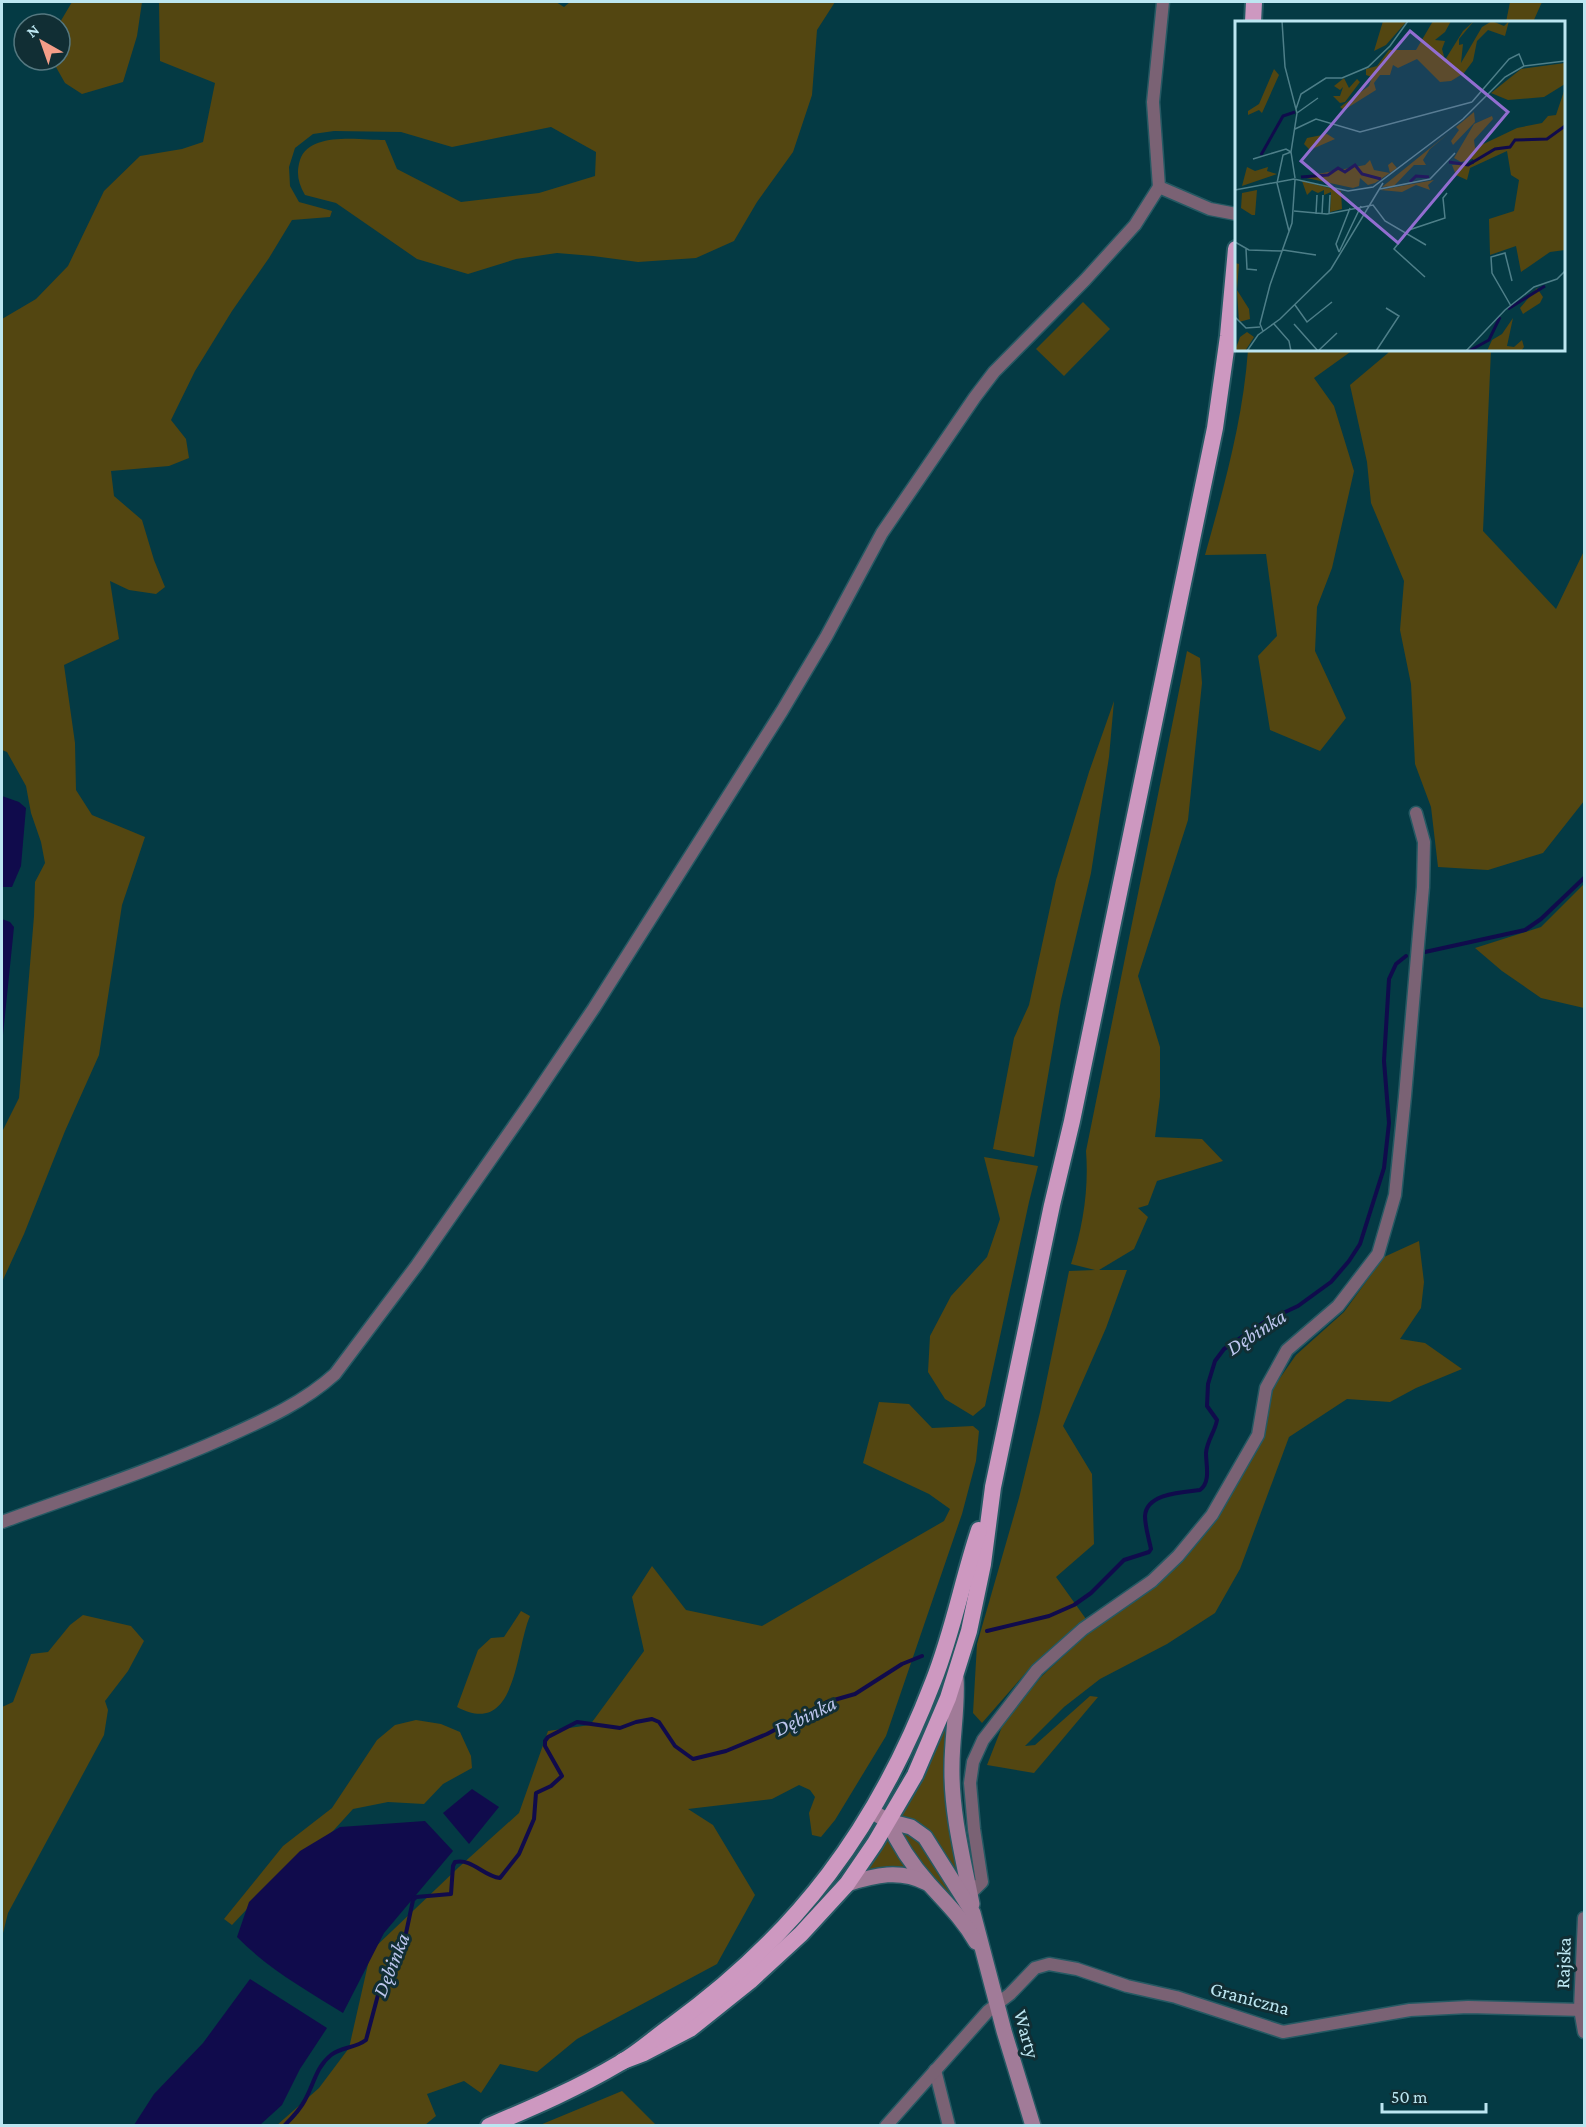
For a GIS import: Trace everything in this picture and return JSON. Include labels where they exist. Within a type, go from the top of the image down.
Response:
[{"type":"highway","points":[[1252,21],[1254,2]]},
{"type":"highway","points":[[686,2023],[721,2006],[770,1963],[847,1884],[888,1821],[926,1751],[956,1675],[969,1631],[983,1564],[993,1486],[1072,1121],[1209,456],[1228,336],[1235,260]]},
{"type":"highway","points":[[489,2126],[560,2095],[623,2061],[652,2049],[686,2023],[796,1915],[837,1864],[871,1811],[897,1764],[918,1718],[954,1621],[975,1540],[993,1486]]},
{"type":"main road","points":[[956,1675],[953,1795],[973,1912]]},
{"type":"main road","name":"Warty","points":[[871,1811],[888,1821],[911,1827],[926,1837],[973,1912],[982,1954],[1033,2126]]},
{"type":"main road","name":"Warty","points":[[888,1821],[901,1848],[929,1884],[960,1917],[982,1954]]},
{"type":"main road","points":[[847,1884],[888,1874],[916,1877],[929,1884]]},
{"type":"street","points":[[2,1522],[172,1461],[300,1401],[335,1374],[417,1265],[594,1008],[782,711],[826,637],[882,533],[975,397],[994,372],[1085,280],[1135,225],[1159,187],[1153,102],[1163,2]]},
{"type":"street","points":[[1159,187],[1210,208],[1235,214]]},
{"type":"street","points":[[970,1894],[982,1882],[970,1783],[973,1762],[983,1740],[1037,1670],[1083,1629],[1152,1581],[1178,1556],[1212,1515],[1258,1435],[1266,1388],[1287,1350],[1338,1306],[1378,1254],[1395,1196],[1405,1096],[1423,887],[1424,842],[1416,813]]},
{"type":"street","name":"Rajska","points":[[1584,1918],[1582,2010],[1584,2032]]},
{"type":"street","name":"Graniczna","points":[[886,2126],[988,2011],[1010,1994],[1035,1968],[1049,1964],[1077,1969],[1126,1986],[1176,1997],[1283,2032],[1410,2010],[1468,2007],[1582,2010]]},
{"type":"street","points":[[934,2070],[949,2126]]},
{"type":"shaded area","points":[[72,2],[142,2],[137,36],[123,82],[82,94],[65,83],[59,72],[72,72],[72,12],[66,12]]},
{"type":"shaded area","points":[[159,2],[556,2],[564,7],[570,2],[835,2],[817,30],[812,95],[793,152],[757,202],[734,241],[696,258],[638,262],[557,253],[516,259],[468,274],[417,259],[336,203],[305,195],[298,178],[300,160],[305,151],[314,145],[337,139],[385,140],[397,169],[461,202],[539,193],[595,176],[596,152],[551,127],[452,147],[401,132],[334,131],[313,134],[295,148],[289,167],[290,186],[299,202],[332,211],[330,217],[292,220],[195,371],[171,420],[186,439],[189,458],[169,466],[111,471],[114,496],[142,520],[165,587],[156,594],[129,590],[110,581],[119,639],[64,665],[75,743],[76,790],[92,815],[145,837],[122,905],[99,1055],[2,1282],[2,1132],[19,1098],[35,882],[45,863],[26,786],[7,752],[2,750],[2,319],[36,299],[68,266],[104,191],[140,156],[182,149],[203,142],[215,83],[160,61]]},
{"type":"shaded area","points":[[1510,2],[1542,2],[1533,21],[1506,21]]},
{"type":"shaded area","points":[[1083,302],[1110,329],[1064,376],[1036,349]]},
{"type":"shaded area","points":[[1248,351],[1352,351],[1314,378],[1334,406],[1354,471],[1332,568],[1317,607],[1315,651],[1346,718],[1320,751],[1270,730],[1258,656],[1277,636],[1266,554],[1205,555],[1226,479]]},
{"type":"shaded area","points":[[1389,351],[1491,351],[1483,531],[1556,609],[1584,551],[1584,801],[1543,853],[1488,870],[1438,867],[1431,807],[1415,764],[1411,684],[1400,630],[1404,581],[1371,503],[1367,462],[1350,385]]},
{"type":"shaded area","points":[[1187,651],[1200,658],[1202,683],[1188,820],[1138,976],[1160,1047],[1160,1097],[1155,1137],[1202,1139],[1223,1161],[1157,1181],[1148,1205],[1138,1208],[1148,1217],[1134,1249],[1099,1270],[1127,1270],[1106,1328],[1063,1426],[1092,1474],[1094,1544],[1056,1577],[1086,1619],[1030,1668],[982,1723],[973,1713],[977,1644],[1019,1498],[1040,1412],[1069,1271],[1095,1270],[1071,1264],[1084,1208],[1087,1179],[1086,1151]]},
{"type":"shaded area","points":[[1114,701],[1109,757],[1091,873],[1061,1000],[1034,1157],[993,1149],[1014,1038],[1029,1005],[1056,880],[1089,772]]},
{"type":"shaded area","points":[[2,796],[19,802],[26,808],[21,866],[12,887],[2,887]]},
{"type":"shaded area","points":[[1584,884],[1584,1008],[1541,998],[1502,971],[1475,948],[1541,927]]},
{"type":"shaded area","points":[[2,919],[10,922],[14,927],[3,1035],[2,1035]]},
{"type":"shaded area","points":[[984,1157],[1038,1166],[985,1406],[973,1416],[945,1399],[928,1372],[930,1336],[951,1296],[987,1257],[1000,1219]]},
{"type":"shaded area","points":[[1419,1241],[1424,1282],[1421,1308],[1400,1339],[1425,1343],[1462,1369],[1416,1388],[1390,1402],[1347,1399],[1289,1437],[1240,1569],[1215,1613],[1167,1644],[1100,1679],[1064,1707],[1025,1746],[1035,1745],[1090,1696],[1098,1697],[1034,1773],[987,1765],[1005,1719],[1042,1676],[1088,1633],[1157,1583],[1184,1560],[1218,1518],[1262,1437],[1273,1388],[1296,1355],[1344,1312],[1384,1257]]},
{"type":"shaded area","points":[[879,1402],[909,1404],[932,1428],[973,1426],[979,1431],[976,1461],[962,1514],[886,1736],[835,1820],[821,1837],[812,1835],[809,1813],[815,1797],[810,1790],[799,1785],[772,1799],[688,1809],[713,1825],[755,1895],[717,1964],[577,2039],[537,2072],[500,2064],[481,2093],[464,2081],[427,2094],[436,2116],[425,2125],[276,2126],[319,2088],[349,2048],[371,1951],[519,1813],[548,1731],[590,1725],[644,1651],[632,1597],[652,1566],[686,1610],[762,1626],[944,1521],[950,1509],[929,1494],[863,1463]]},
{"type":"shaded area","points":[[521,1611],[530,1616],[516,1668],[503,1701],[492,1711],[477,1714],[457,1707],[478,1650],[491,1638],[504,1637]]},
{"type":"shaded area","points":[[83,1615],[131,1626],[144,1641],[128,1671],[105,1701],[108,1710],[104,1735],[8,1913],[2,1937],[2,1707],[13,1702],[31,1654],[48,1652],[70,1625]]},
{"type":"shaded area","points":[[953,1705],[967,1892],[901,1817]]},
{"type":"shaded area","points":[[416,1720],[441,1724],[460,1732],[471,1756],[472,1768],[443,1784],[424,1804],[388,1802],[353,1809],[333,1831],[278,1876],[232,1925],[224,1919],[283,1846],[332,1808],[377,1740],[395,1725]]},
{"type":"shaded area","points":[[472,1789],[499,1807],[469,1844],[443,1813]]},
{"type":"shaded area","points":[[425,1821],[453,1851],[384,1933],[343,2013],[274,1969],[237,1937],[249,1902],[300,1851],[340,1827]]},
{"type":"shaded area","points":[[901,1830],[926,1846],[964,1914],[903,1841]]},
{"type":"shaded area","points":[[888,1837],[907,1866],[903,1869],[868,1871],[867,1868]]},
{"type":"shaded area","points":[[250,1979],[327,2028],[300,2069],[282,2105],[260,2125],[134,2125],[154,2094],[203,2043]]},
{"type":"shaded area","points":[[622,2091],[656,2125],[540,2125]]},
{"type":"waterway","name":"Dębinka","points":[[1425,952],[1525,930],[1541,919],[1584,878]]},
{"type":"waterway","name":"Dębinka","points":[[987,1631],[1049,1616],[1074,1605],[1091,1593],[1124,1560],[1149,1552],[1151,1549],[1145,1520],[1147,1508],[1159,1498],[1200,1490],[1206,1483],[1206,1453],[1217,1420],[1207,1406],[1208,1384],[1215,1361],[1224,1349],[1266,1321],[1298,1306],[1331,1282],[1360,1244],[1384,1168],[1389,1123],[1384,1061],[1389,979],[1396,964],[1406,956]]},
{"type":"waterway","name":"Dębinka","points":[[284,2126],[303,2104],[326,2060],[335,2052],[366,2040],[379,1991],[395,1965],[405,1938],[413,1900],[416,1897],[451,1894],[455,1862],[467,1863],[500,1878],[519,1854],[534,1819],[536,1793],[551,1786],[562,1776],[545,1746],[548,1737],[577,1722],[620,1728],[652,1719],[659,1722],[675,1746],[693,1759],[726,1751],[767,1734],[827,1702],[855,1694],[902,1664],[922,1656]]}]
